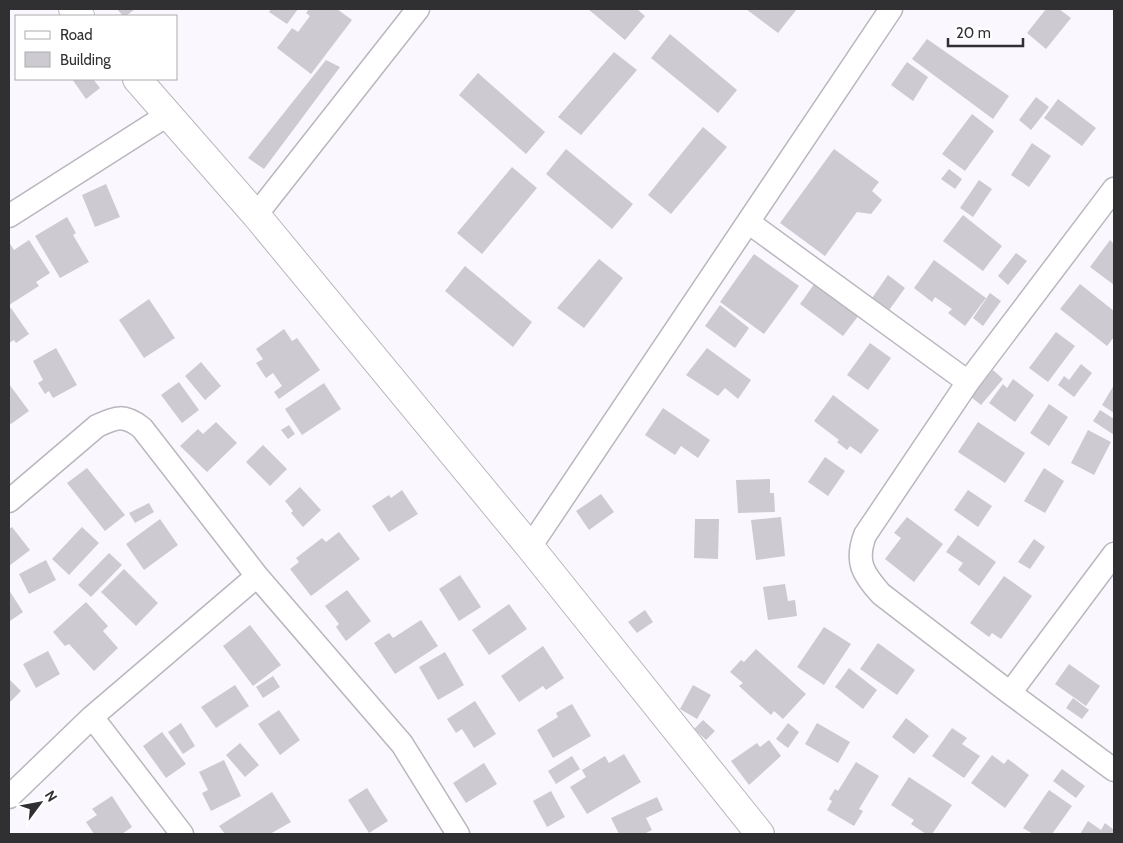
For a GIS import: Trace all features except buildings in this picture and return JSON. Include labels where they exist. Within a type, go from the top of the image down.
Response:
[{"type":"street","points":[[256,215],[418,9]]},
{"type":"street","points":[[530,547],[891,9]]},
{"type":"street","points":[[138,80],[256,215],[530,547],[760,834]]},
{"type":"street","points":[[9,216],[169,114]]},
{"type":"street","points":[[1114,188],[968,382],[866,535],[860,548],[861,564],[868,580],[881,594],[1114,770]]},
{"type":"street","points":[[748,222],[968,382]]},
{"type":"street","points":[[9,501],[97,426],[114,418],[131,419],[142,428],[257,576],[402,744],[458,834]]},
{"type":"street","points":[[1010,693],[1114,554]]},
{"type":"street","points":[[9,797],[92,717],[257,576]]},
{"type":"street","points":[[92,717],[182,834]]}]
